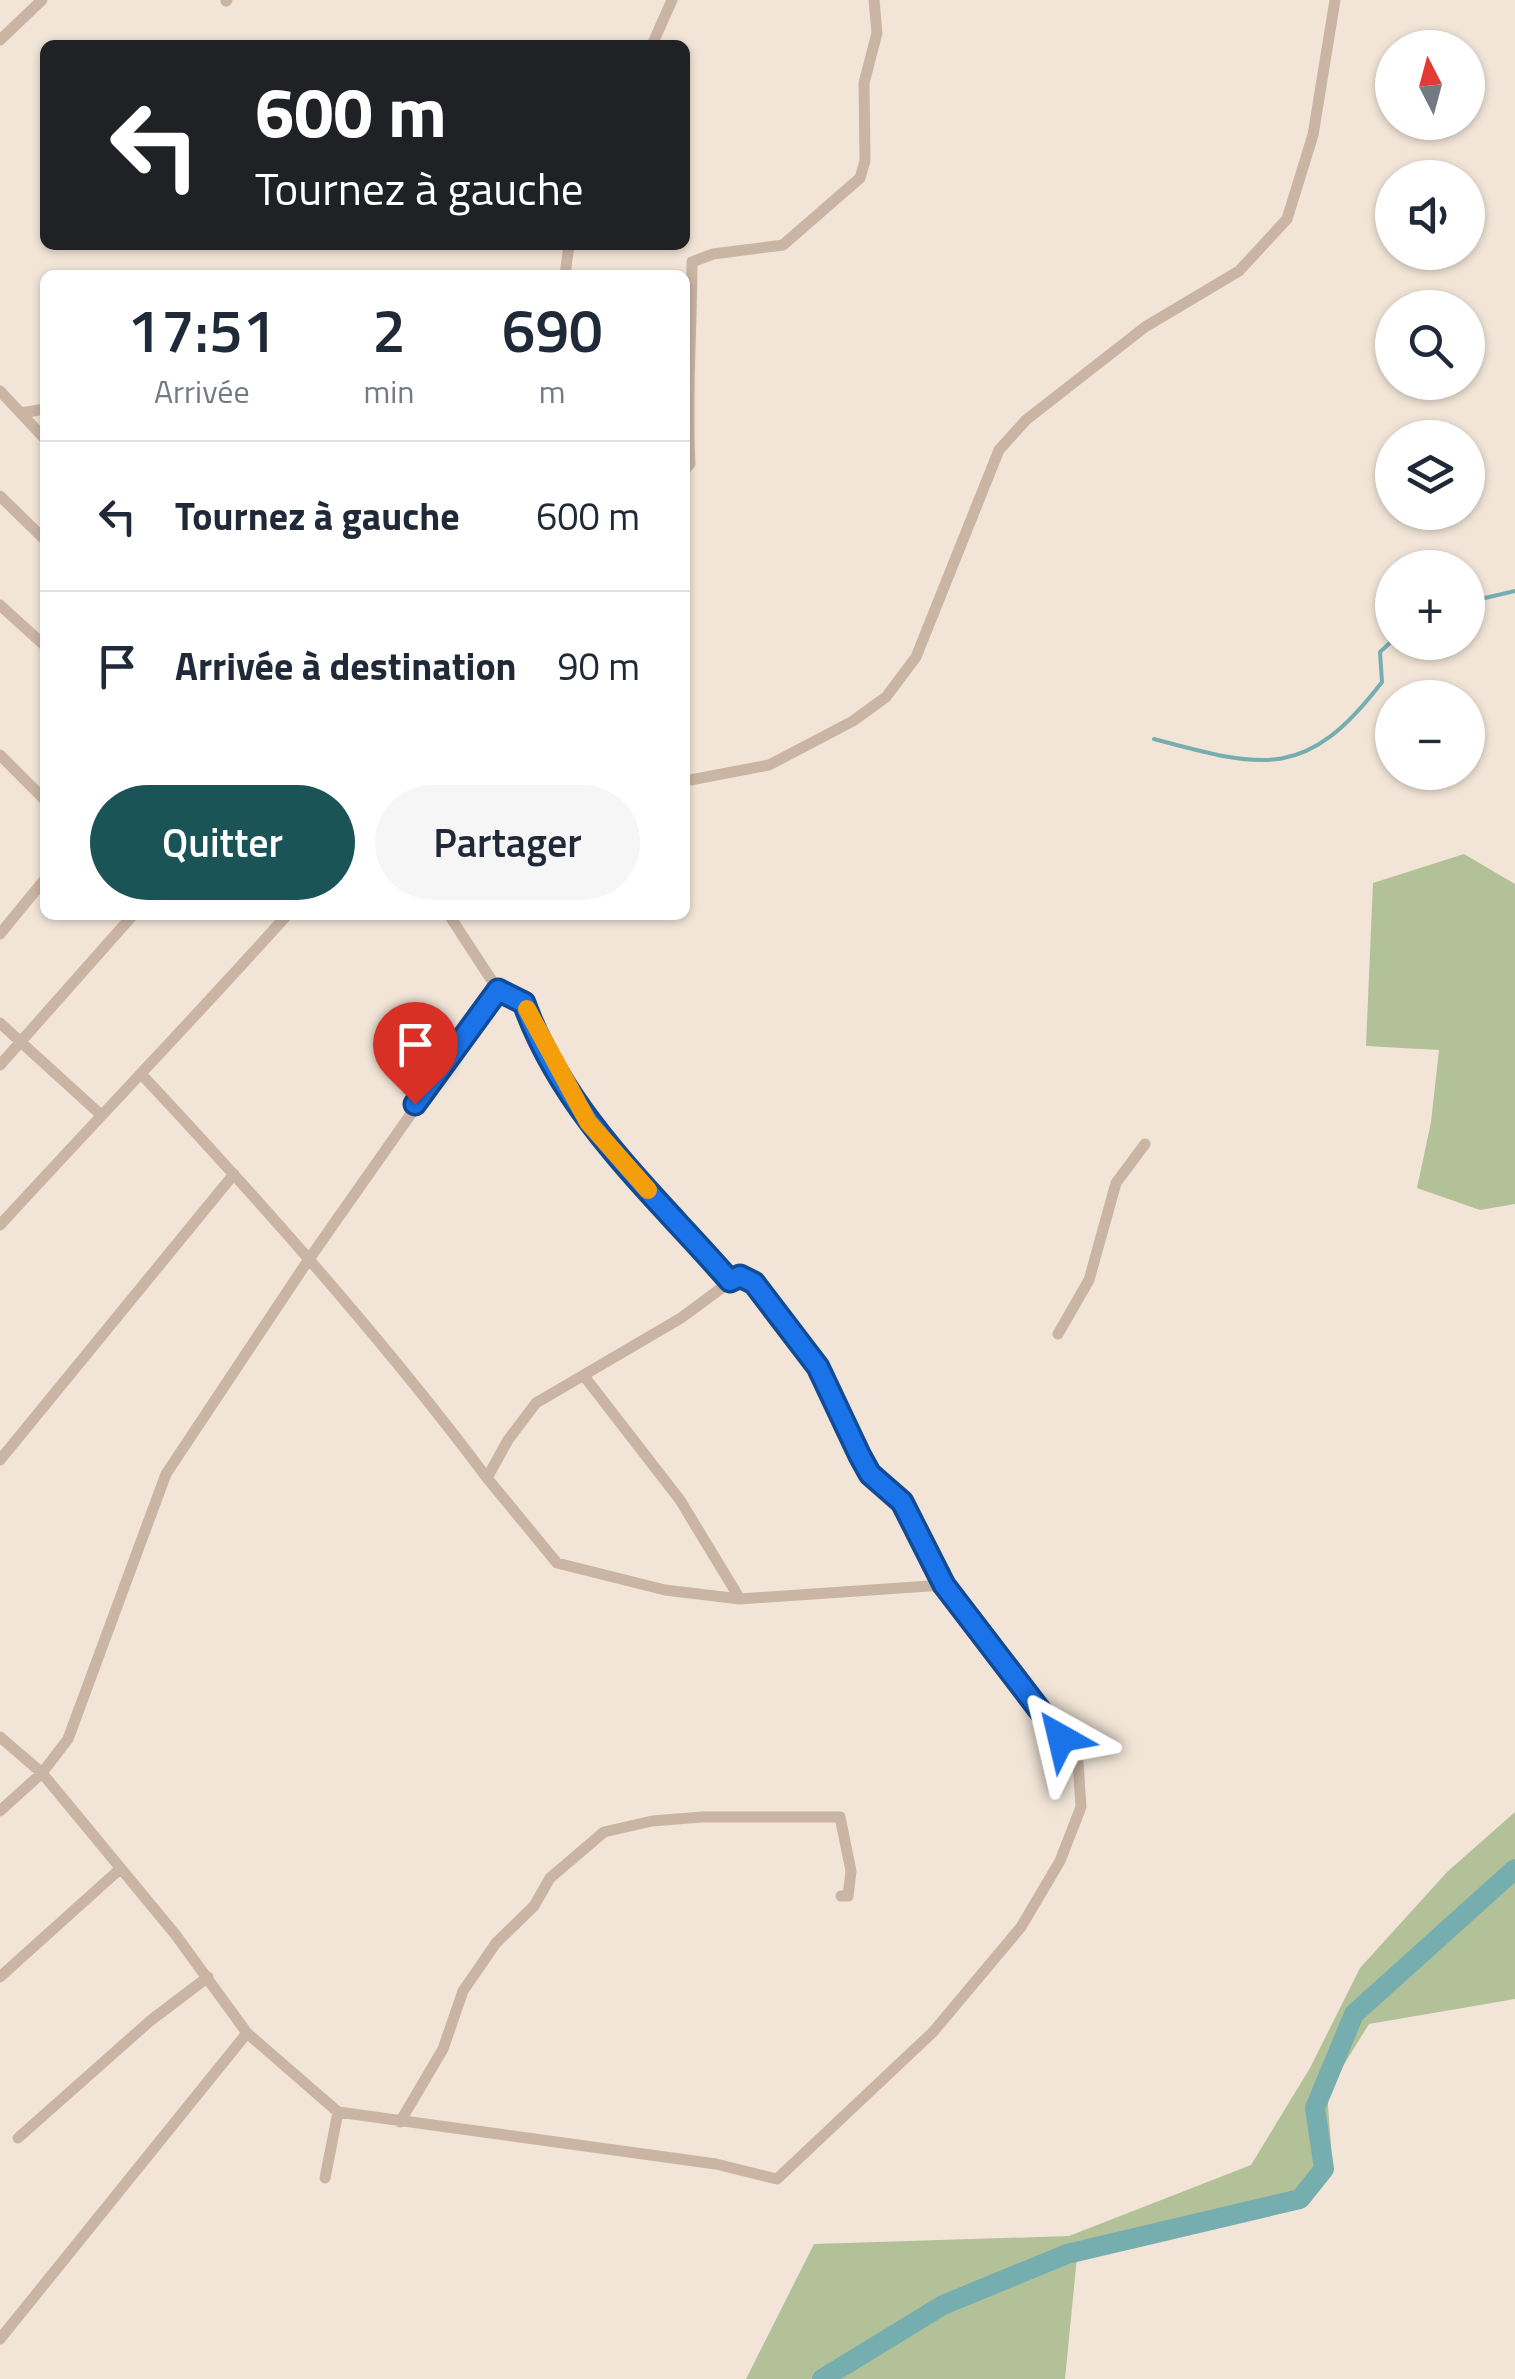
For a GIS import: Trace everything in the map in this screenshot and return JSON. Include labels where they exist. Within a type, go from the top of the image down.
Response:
[{"type":"street","points":[[0,40],[42,0]]},
{"type":"street","points":[[654,40],[672,0]]},
{"type":"street","points":[[690,370],[692,262],[713,254],[783,245],[860,178],[865,161],[864,83],[877,32],[874,0]]},
{"type":"street","points":[[690,779],[768,765],[854,721],[886,698],[916,657],[999,450],[1026,420],[1145,327],[1239,270],[1287,220],[1313,135],[1335,0]]},
{"type":"street","points":[[0,390],[40,434]]},
{"type":"street","points":[[21,413],[40,410]]},
{"type":"street","points":[[0,496],[40,535]]},
{"type":"street","points":[[0,605],[40,641]]},
{"type":"street","points":[[0,755],[40,795]]},
{"type":"street","points":[[0,934],[40,884]]},
{"type":"street","points":[[0,1064],[128,920]]},
{"type":"street","points":[[0,1225],[100,1114],[143,1076],[282,920]]},
{"type":"street","points":[[452,920],[498,990],[524,1003],[534,1028],[588,1122],[622,1165],[730,1281]]},
{"type":"street","points":[[0,1811],[42,1772],[68,1739],[166,1474],[307,1262],[498,990]]},
{"type":"street","points":[[0,1022],[100,1114]]},
{"type":"street","points":[[143,1076],[234,1174],[440,1414],[557,1563],[665,1590],[740,1599],[944,1585]]},
{"type":"street","points":[[1058,1334],[1088,1280],[1116,1183],[1145,1144]]},
{"type":"street","points":[[0,1460],[234,1174]]},
{"type":"street","points":[[0,1737],[42,1772],[208,1978],[246,2033],[338,2112],[716,2164],[778,2179],[933,2032],[1021,1927],[1060,1861],[1080,1806],[1078,1762],[944,1585],[902,1502],[870,1474],[818,1367],[754,1283],[740,1276],[681,1318],[536,1403],[487,1478]]},
{"type":"street","points":[[584,1376],[680,1500],[740,1599]]},
{"type":"street","points":[[400,2122],[442,2049],[463,1991],[496,1943],[534,1906],[550,1878],[604,1832],[652,1820],[702,1817],[840,1818],[850,1871],[848,1896],[841,1896]]},
{"type":"street","points":[[0,1977],[120,1869]]},
{"type":"street","points":[[18,2138],[150,2021],[208,1978]]},
{"type":"street","points":[[0,2339],[246,2033]]},
{"type":"street","points":[[326,2178],[338,2112]]},
{"type":"green space","points":[[1464,854],[1515,884],[1515,1204],[1480,1210],[1417,1188],[1431,1122],[1439,1050],[1366,1046],[1373,883]]},
{"type":"green space","points":[[1515,1812],[1515,1999],[1369,2024],[1327,2092],[1333,2171],[1305,2200],[1235,2222],[1077,2257],[1065,2379],[746,2379],[814,2244],[1069,2236],[1251,2165],[1310,2068],[1360,1968],[1447,1872]]},
{"type":"waterway","points":[[1485,598],[1515,591]]},
{"type":"waterway","points":[[1154,739],[1255,760],[1282,759],[1306,751],[1355,714],[1382,682],[1381,660]]},
{"type":"waterway","points":[[822,2379],[943,2305],[1067,2254],[1300,2199],[1324,2169],[1315,2108],[1354,2014],[1515,1869]]},
{"type":"slow traffic","points":[[527,1009],[588,1122],[648,1190]]},
{"type":"route","points":[[415,1104],[498,990],[524,1003],[534,1028],[588,1122],[622,1165],[662,1203],[730,1281],[740,1276],[754,1283],[778,1312],[818,1367],[870,1474],[902,1502],[944,1585],[1061,1738]]}]
